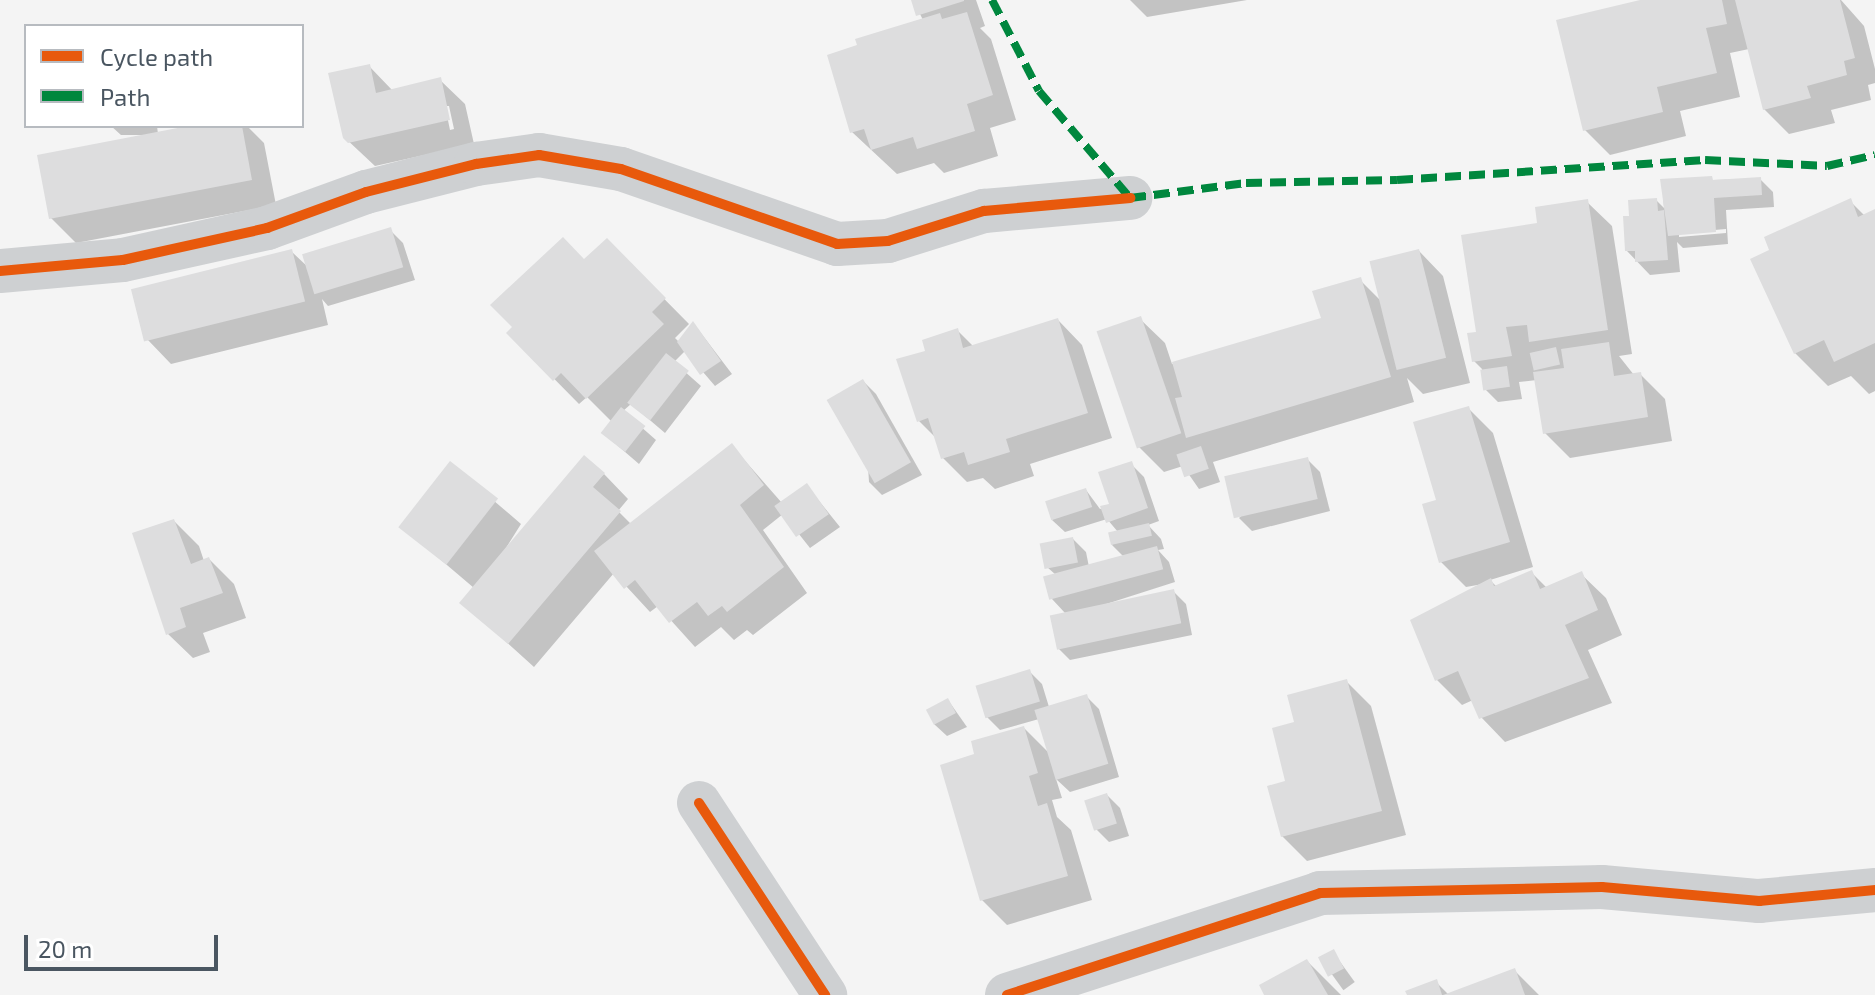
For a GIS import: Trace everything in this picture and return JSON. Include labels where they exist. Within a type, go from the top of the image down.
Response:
[{"type":"street","points":[[0,271],[123,260],[267,228],[366,192],[462,167],[539,155],[621,169],[837,244],[888,241],[984,211],[1130,198]]},
{"type":"street","points":[[699,803],[825,995]]},
{"type":"street","points":[[1007,995],[1320,893],[1602,887],[1759,901],[1875,890]]},
{"type":"building","points":[[911,0],[964,0],[964,1],[916,16]]},
{"type":"building","points":[[1640,0],[1722,0],[1727,24],[1706,28],[1717,73],[1657,87],[1663,112],[1583,131],[1556,20]]},
{"type":"building","points":[[1735,0],[1840,0],[1855,58],[1844,61],[1847,75],[1807,86],[1811,98],[1763,110]]},
{"type":"building","points":[[967,12],[993,95],[967,104],[975,131],[917,149],[913,137],[871,150],[864,129],[850,133],[827,55],[857,45],[855,39],[940,13],[942,19]]},
{"type":"building","points":[[370,64],[376,93],[441,77],[450,120],[348,143],[343,138],[328,73]]},
{"type":"building","points":[[178,128],[242,128],[252,180],[49,219],[37,155]]},
{"type":"building","points":[[1712,176],[1713,180],[1761,177],[1762,195],[1714,198],[1716,232],[1668,236],[1660,179]]},
{"type":"building","points":[[1657,198],[1658,211],[1664,210],[1668,260],[1635,262],[1635,251],[1625,251],[1623,216],[1629,216],[1628,200]]},
{"type":"building","points":[[1851,198],[1858,217],[1875,209],[1875,343],[1834,362],[1824,340],[1794,354],[1750,259],[1769,250],[1764,237]]},
{"type":"building","points":[[1588,199],[1608,330],[1529,342],[1527,325],[1506,327],[1512,356],[1472,362],[1467,333],[1476,332],[1461,235],[1537,223],[1535,207]]},
{"type":"building","points":[[391,227],[403,267],[314,294],[302,254]]},
{"type":"building","points":[[563,237],[584,259],[607,238],[666,298],[652,312],[664,324],[586,399],[561,373],[553,381],[506,333],[512,327],[490,305]]},
{"type":"building","points":[[292,249],[305,301],[144,342],[131,289]]},
{"type":"building","points":[[1419,249],[1446,358],[1397,370],[1370,261]]},
{"type":"building","points":[[1361,277],[1391,377],[1186,438],[1175,398],[1182,397],[1172,362],[1321,318],[1312,291]]},
{"type":"building","points":[[1141,316],[1181,433],[1137,449],[1097,331]]},
{"type":"building","points":[[1058,318],[1088,413],[1006,439],[1010,452],[968,465],[964,452],[941,459],[928,418],[917,422],[896,359],[925,351],[922,340],[958,328],[963,348]]},
{"type":"building","points":[[693,321],[721,361],[700,375],[677,342]]},
{"type":"building","points":[[1609,342],[1614,376],[1641,372],[1648,417],[1543,434],[1533,372],[1564,368],[1561,349]]},
{"type":"building","points":[[1556,347],[1560,365],[1534,371],[1530,353]]},
{"type":"building","points":[[666,353],[689,371],[650,420],[627,403]]},
{"type":"building","points":[[1507,366],[1510,387],[1483,391],[1480,370]]},
{"type":"building","points":[[863,379],[911,462],[875,483],[827,400]]},
{"type":"building","points":[[1469,406],[1510,542],[1439,563],[1422,504],[1436,500],[1413,422]]},
{"type":"building","points":[[621,407],[645,426],[625,452],[601,433]]},
{"type":"building","points":[[732,443],[764,485],[740,505],[784,567],[727,612],[722,606],[708,616],[697,602],[669,623],[635,580],[624,589],[594,551]]},
{"type":"building","points":[[1201,446],[1209,469],[1184,477],[1176,454]]},
{"type":"building","points":[[584,455],[605,473],[593,487],[621,511],[508,644],[459,603]]},
{"type":"building","points":[[1308,457],[1318,499],[1234,518],[1224,476]]},
{"type":"building","points":[[450,461],[498,499],[446,565],[398,527]]},
{"type":"building","points":[[1132,461],[1148,508],[1106,523],[1100,506],[1109,504],[1098,472]]},
{"type":"building","points":[[807,483],[829,514],[796,537],[774,506]]},
{"type":"building","points":[[1086,488],[1092,507],[1051,520],[1045,501]]},
{"type":"building","points":[[174,519],[191,564],[209,557],[223,593],[180,608],[186,627],[166,635],[132,533]]},
{"type":"building","points":[[1149,523],[1152,536],[1111,545],[1108,532]]},
{"type":"building","points":[[1073,537],[1078,563],[1045,569],[1040,543]]},
{"type":"building","points":[[1157,546],[1163,569],[1049,600],[1043,577]]},
{"type":"building","points":[[1532,570],[1540,589],[1582,571],[1598,610],[1565,625],[1589,678],[1479,719],[1458,671],[1435,681],[1410,620],[1491,578],[1494,586]]},
{"type":"building","points":[[1174,589],[1181,623],[1057,650],[1050,615]]},
{"type":"building","points":[[1030,669],[1040,702],[985,718],[975,686]]},
{"type":"building","points":[[1347,679],[1382,811],[1281,837],[1267,786],[1285,781],[1272,728],[1294,722],[1287,695]]},
{"type":"building","points":[[1087,694],[1108,764],[1056,780],[1034,710]]},
{"type":"building","points":[[948,698],[956,713],[934,725],[926,710]]},
{"type":"building","points":[[1024,726],[1038,773],[1029,776],[1038,806],[1047,803],[1068,876],[980,901],[940,765],[974,754],[971,741]]},
{"type":"building","points":[[1107,793],[1117,823],[1094,831],[1084,800]]},
{"type":"building","points":[[1334,949],[1344,969],[1328,977],[1318,957]]},
{"type":"building","points":[[1307,959],[1328,995],[1264,995],[1259,985]]},
{"type":"building","points":[[1515,968],[1525,995],[1443,995]]},
{"type":"building","points":[[1437,979],[1442,995],[1407,995],[1405,991]]},
{"type":"marked path","points":[[992,0],[1039,91],[1130,198],[1246,183],[1397,180],[1705,160],[1827,166],[1875,155]]},
{"type":"cycle path","points":[[0,271],[123,260],[267,228],[366,192],[476,164],[539,155],[621,169],[837,244],[888,241],[984,211],[1130,198]]},
{"type":"cycle path","points":[[699,803],[825,995]]},
{"type":"cycle path","points":[[1007,995],[1320,893],[1602,887],[1759,901],[1875,890]]}]
